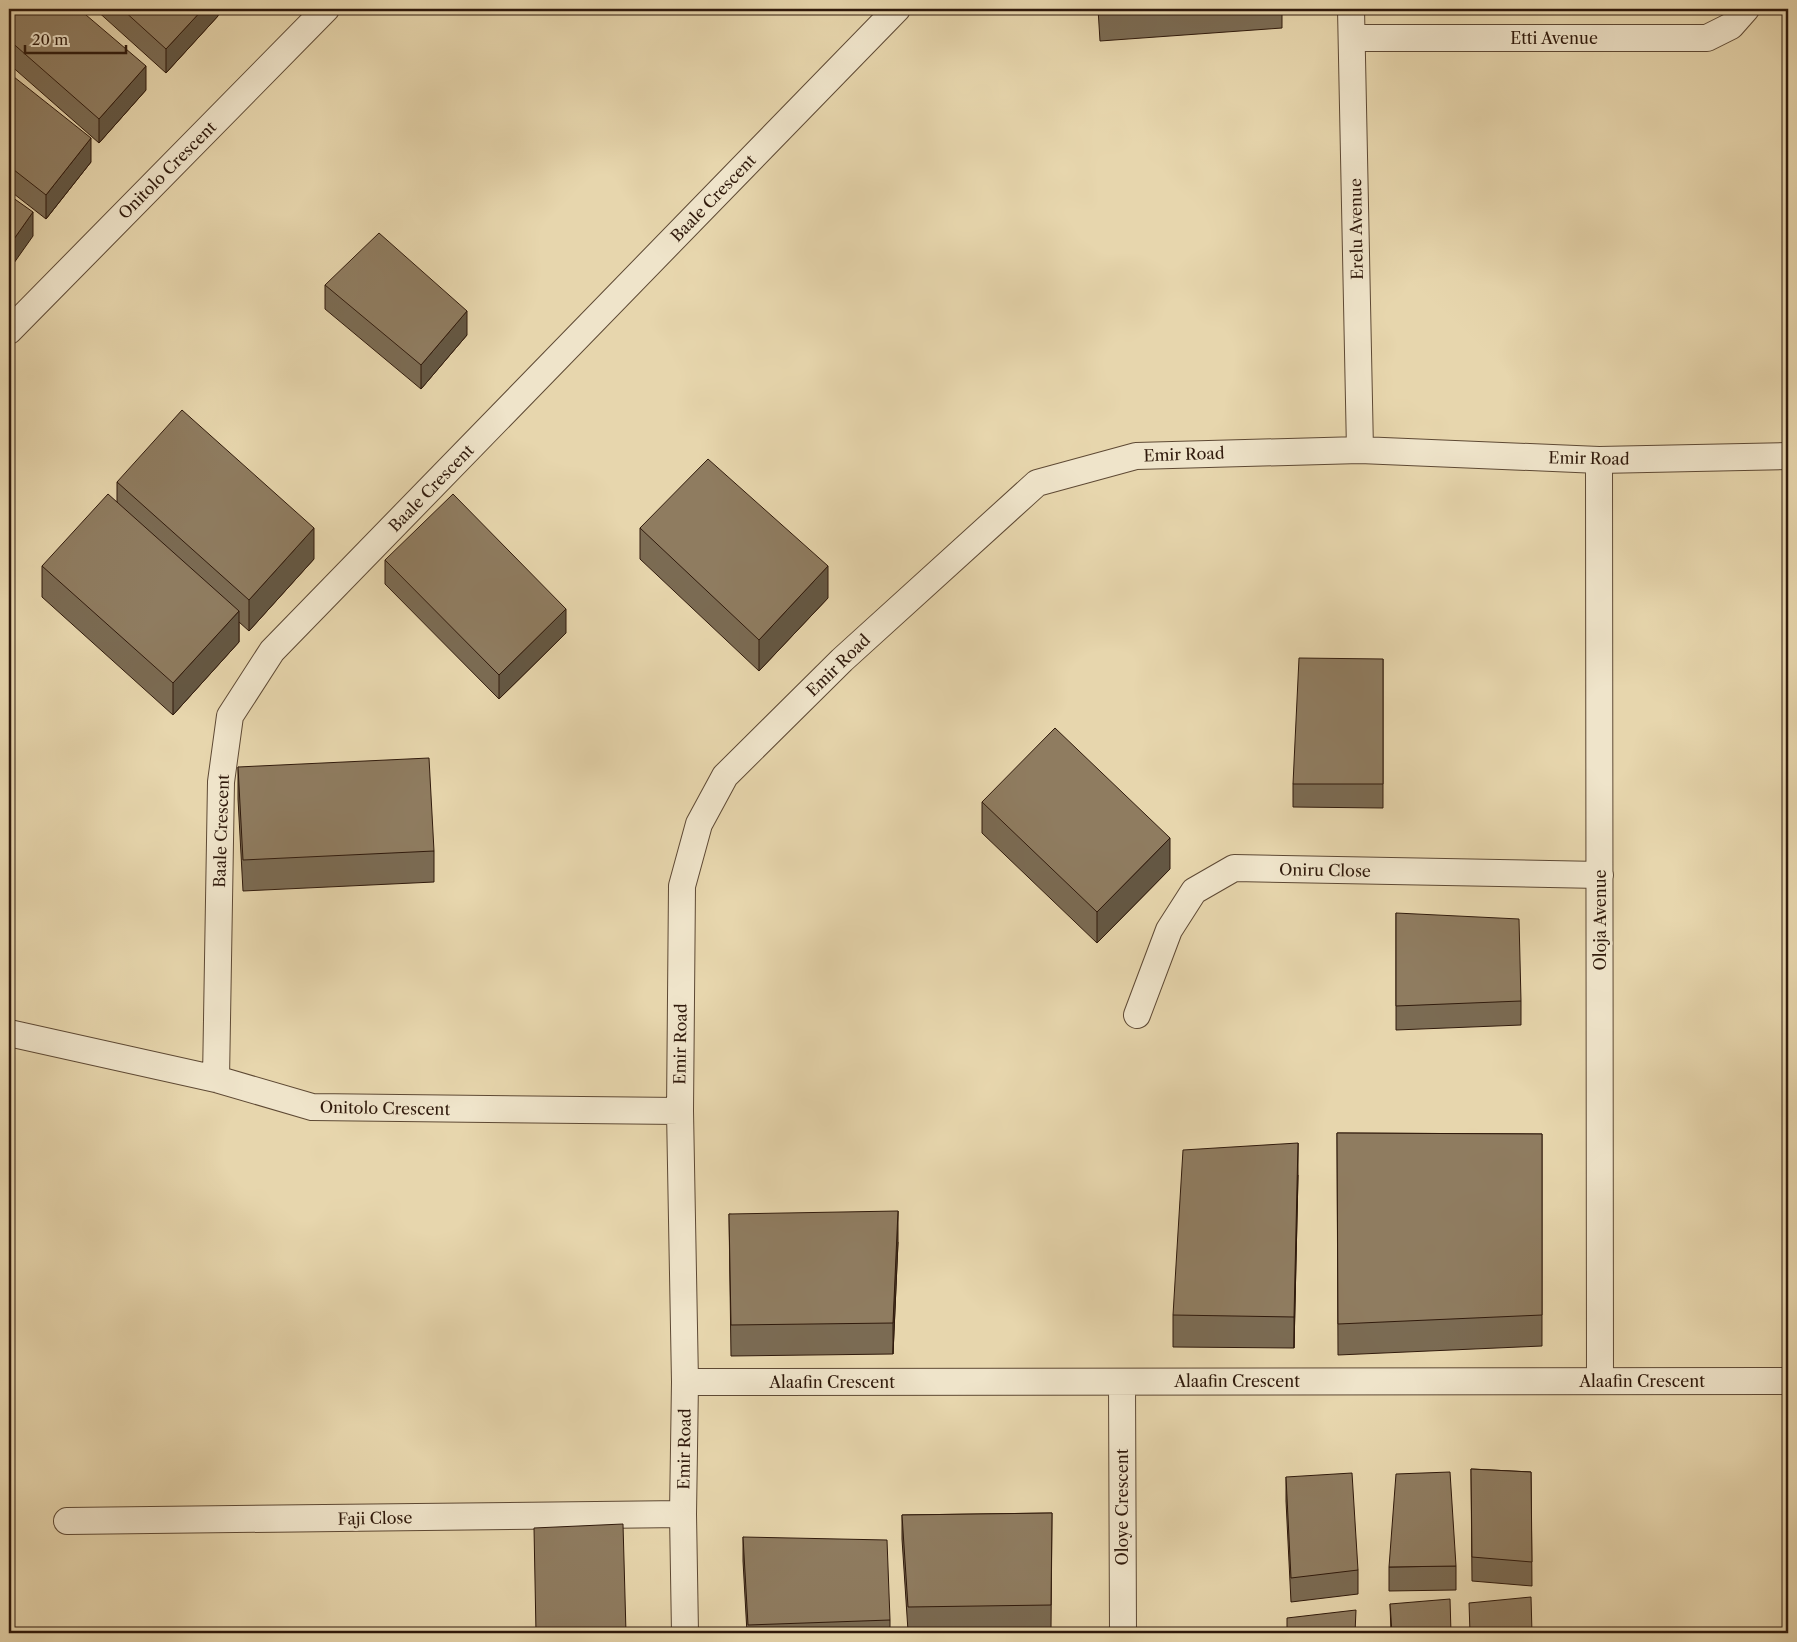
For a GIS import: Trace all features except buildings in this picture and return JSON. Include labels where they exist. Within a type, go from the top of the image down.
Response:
[{"type":"street","name":"Baale Crescent","points":[[216,1079],[221,782],[230,716],[272,651],[897,9]]},
{"type":"street","name":"Erelu Avenue","points":[[1351,9],[1360,450]]},
{"type":"street","name":"Etti Avenue","points":[[1352,38],[1707,38],[1730,26],[1746,9]]},
{"type":"street","name":"Onitolo Crescent","points":[[9,331],[316,12]]},
{"type":"street","name":"Emir Road","points":[[685,1633],[683,1514],[685,1382],[680,1111],[682,886],[699,824],[726,776],[842,660],[1037,483],[1136,456],[1360,450],[1599,460],[1788,456]]},
{"type":"street","name":"Oloja Avenue","points":[[1599,460],[1600,1381]]},
{"type":"street","name":"Oniru Close","points":[[1137,1015],[1169,930],[1194,891],[1234,868],[1600,875]]},
{"type":"street","name":"Onitolo Crescent","points":[[9,1033],[216,1079],[312,1107],[680,1111]]},
{"type":"street","name":"Alaafin Crescent","points":[[685,1382],[1788,1381]]},
{"type":"street","name":"Oloye Crescent","points":[[1122,1382],[1123,1633]]},
{"type":"street","name":"Faji Close","points":[[67,1521],[683,1514]]}]
